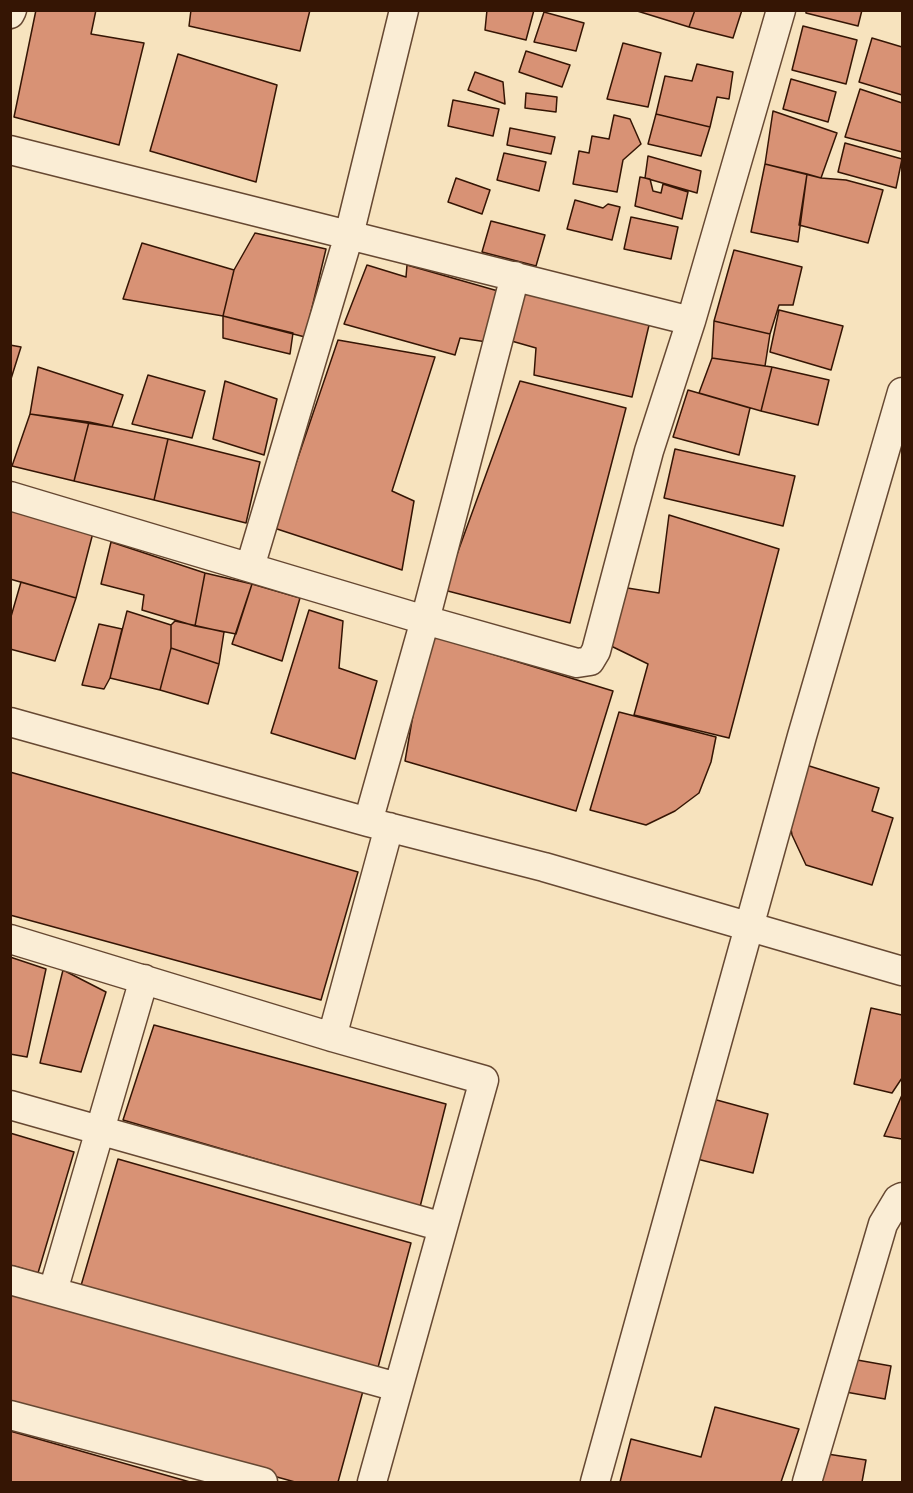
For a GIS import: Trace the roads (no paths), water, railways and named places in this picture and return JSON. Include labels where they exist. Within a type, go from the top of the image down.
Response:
[{"type":"street","points":[[250,567],[349,235],[404,10]]},
{"type":"street","points":[[10,496],[577,663],[590,660],[599,642],[649,451],[691,321],[781,10]]},
{"type":"street","points":[[10,150],[691,321]]},
{"type":"street","points":[[332,1037],[425,620],[515,276]]},
{"type":"street","points":[[595,1482],[749,926],[903,392]]},
{"type":"street","points":[[10,722],[544,867],[903,971]]},
{"type":"street","points":[[10,939],[332,1037],[484,1080],[397,1388],[376,1482]]},
{"type":"street","points":[[53,1291],[144,979]]},
{"type":"street","points":[[10,1105],[443,1227]]},
{"type":"street","points":[[807,1482],[883,1224],[898,1198],[903,1197]]},
{"type":"street","points":[[10,1280],[397,1388]]},
{"type":"street","points":[[10,1415],[263,1482]]}]
